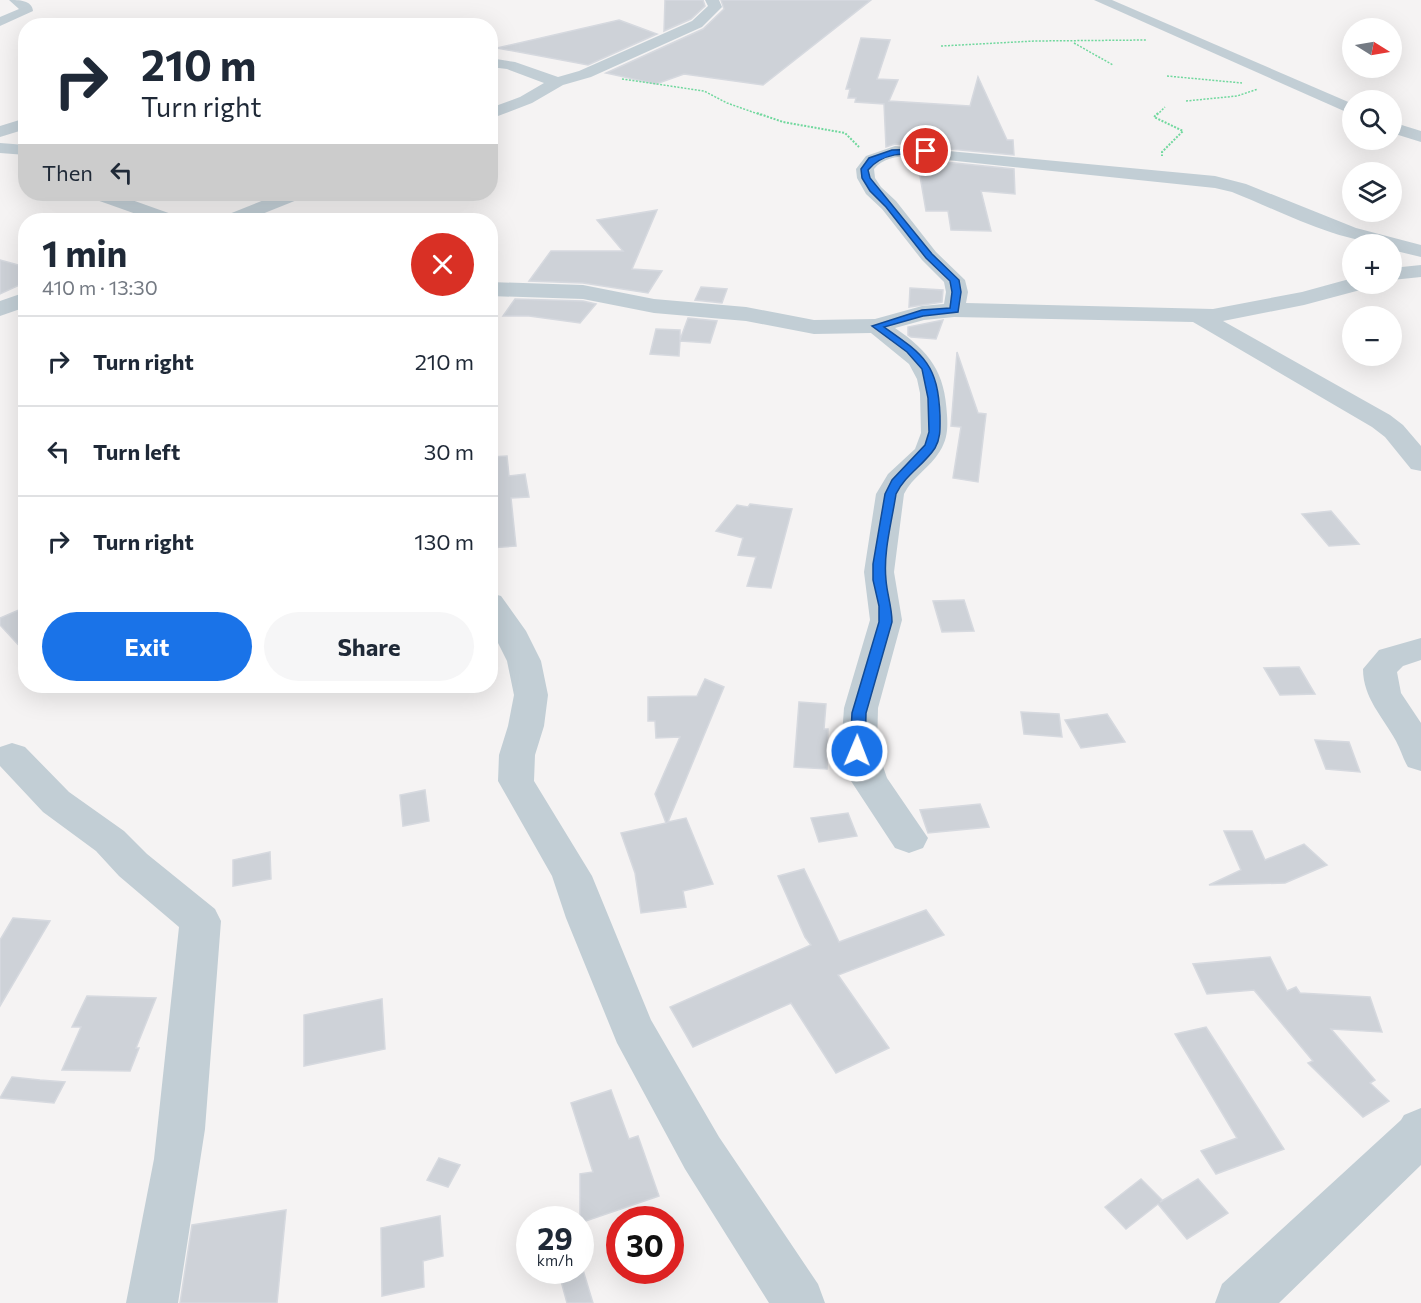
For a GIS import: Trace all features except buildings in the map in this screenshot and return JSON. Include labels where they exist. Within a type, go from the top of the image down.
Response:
[{"type":"street","points":[[0,22],[26,11],[26,7],[16,0]]},
{"type":"street","points":[[498,111],[526,100],[557,82],[585,74],[697,24],[715,7],[712,0]]},
{"type":"street","points":[[1101,0],[1342,106]]},
{"type":"street","points":[[498,63],[510,65],[557,82]]},
{"type":"street","points":[[0,132],[18,126]]},
{"type":"street","points":[[1402,130],[1421,137]]},
{"type":"street","points":[[0,148],[18,149]]},
{"type":"street","points":[[954,310],[957,292],[954,280],[929,256],[889,205],[873,190],[866,178],[865,169],[872,160],[895,151],[926,151],[1215,182],[1239,188],[1348,232],[1421,251]]},
{"type":"street","points":[[117,201],[151,213]]},
{"type":"street","points":[[248,213],[278,201]]},
{"type":"street","points":[[1402,273],[1421,270]]},
{"type":"street","points":[[498,289],[583,292],[654,306],[746,314],[814,327],[876,326],[922,313],[954,310],[1200,317],[1229,314],[1342,288]]},
{"type":"street","points":[[0,309],[18,302]]},
{"type":"street","points":[[1200,317],[1381,421],[1401,438],[1421,463]]},
{"type":"street","points":[[876,326],[921,359],[927,369],[934,398],[935,432],[931,446],[896,483],[890,494],[879,564],[879,580],[886,606],[886,622],[859,713],[857,729],[857,751],[864,771],[874,790],[909,838]]},
{"type":"street","points":[[498,614],[510,631],[524,661],[531,694],[526,726],[517,755],[516,781],[530,808],[573,876],[587,918],[633,1029],[702,1153],[799,1303]]},
{"type":"street","points":[[1421,649],[1391,658],[1380,669],[1378,682],[1386,699],[1411,732],[1421,758]]},
{"type":"street","points":[[12,756],[56,802],[110,841],[133,865],[200,921],[178,1158],[152,1303]]},
{"type":"street","points":[[1241,1303],[1418,1136],[1421,1130]]},
{"type":"path","points":[[940,46],[1035,41],[1193,41]]},
{"type":"path","points":[[1073,42],[1113,65]]},
{"type":"path","points":[[585,74],[704,92],[727,103],[783,122],[845,133],[872,160]]},
{"type":"path","points":[[1167,76],[1244,83]]},
{"type":"path","points":[[1186,101],[1237,96],[1269,85],[1300,87]]},
{"type":"path","points":[[1149,176],[1162,163],[1162,152],[1183,131],[1154,117],[1165,107]]},
{"type":"route","points":[[857,751],[859,713],[886,622],[886,606],[879,580],[879,564],[890,494],[896,483],[931,446],[935,432],[934,398],[927,369],[921,359],[876,326],[922,313],[954,310],[957,292],[954,280],[929,256],[889,205],[873,190],[866,178],[865,169],[872,160],[895,151],[926,151]]}]
